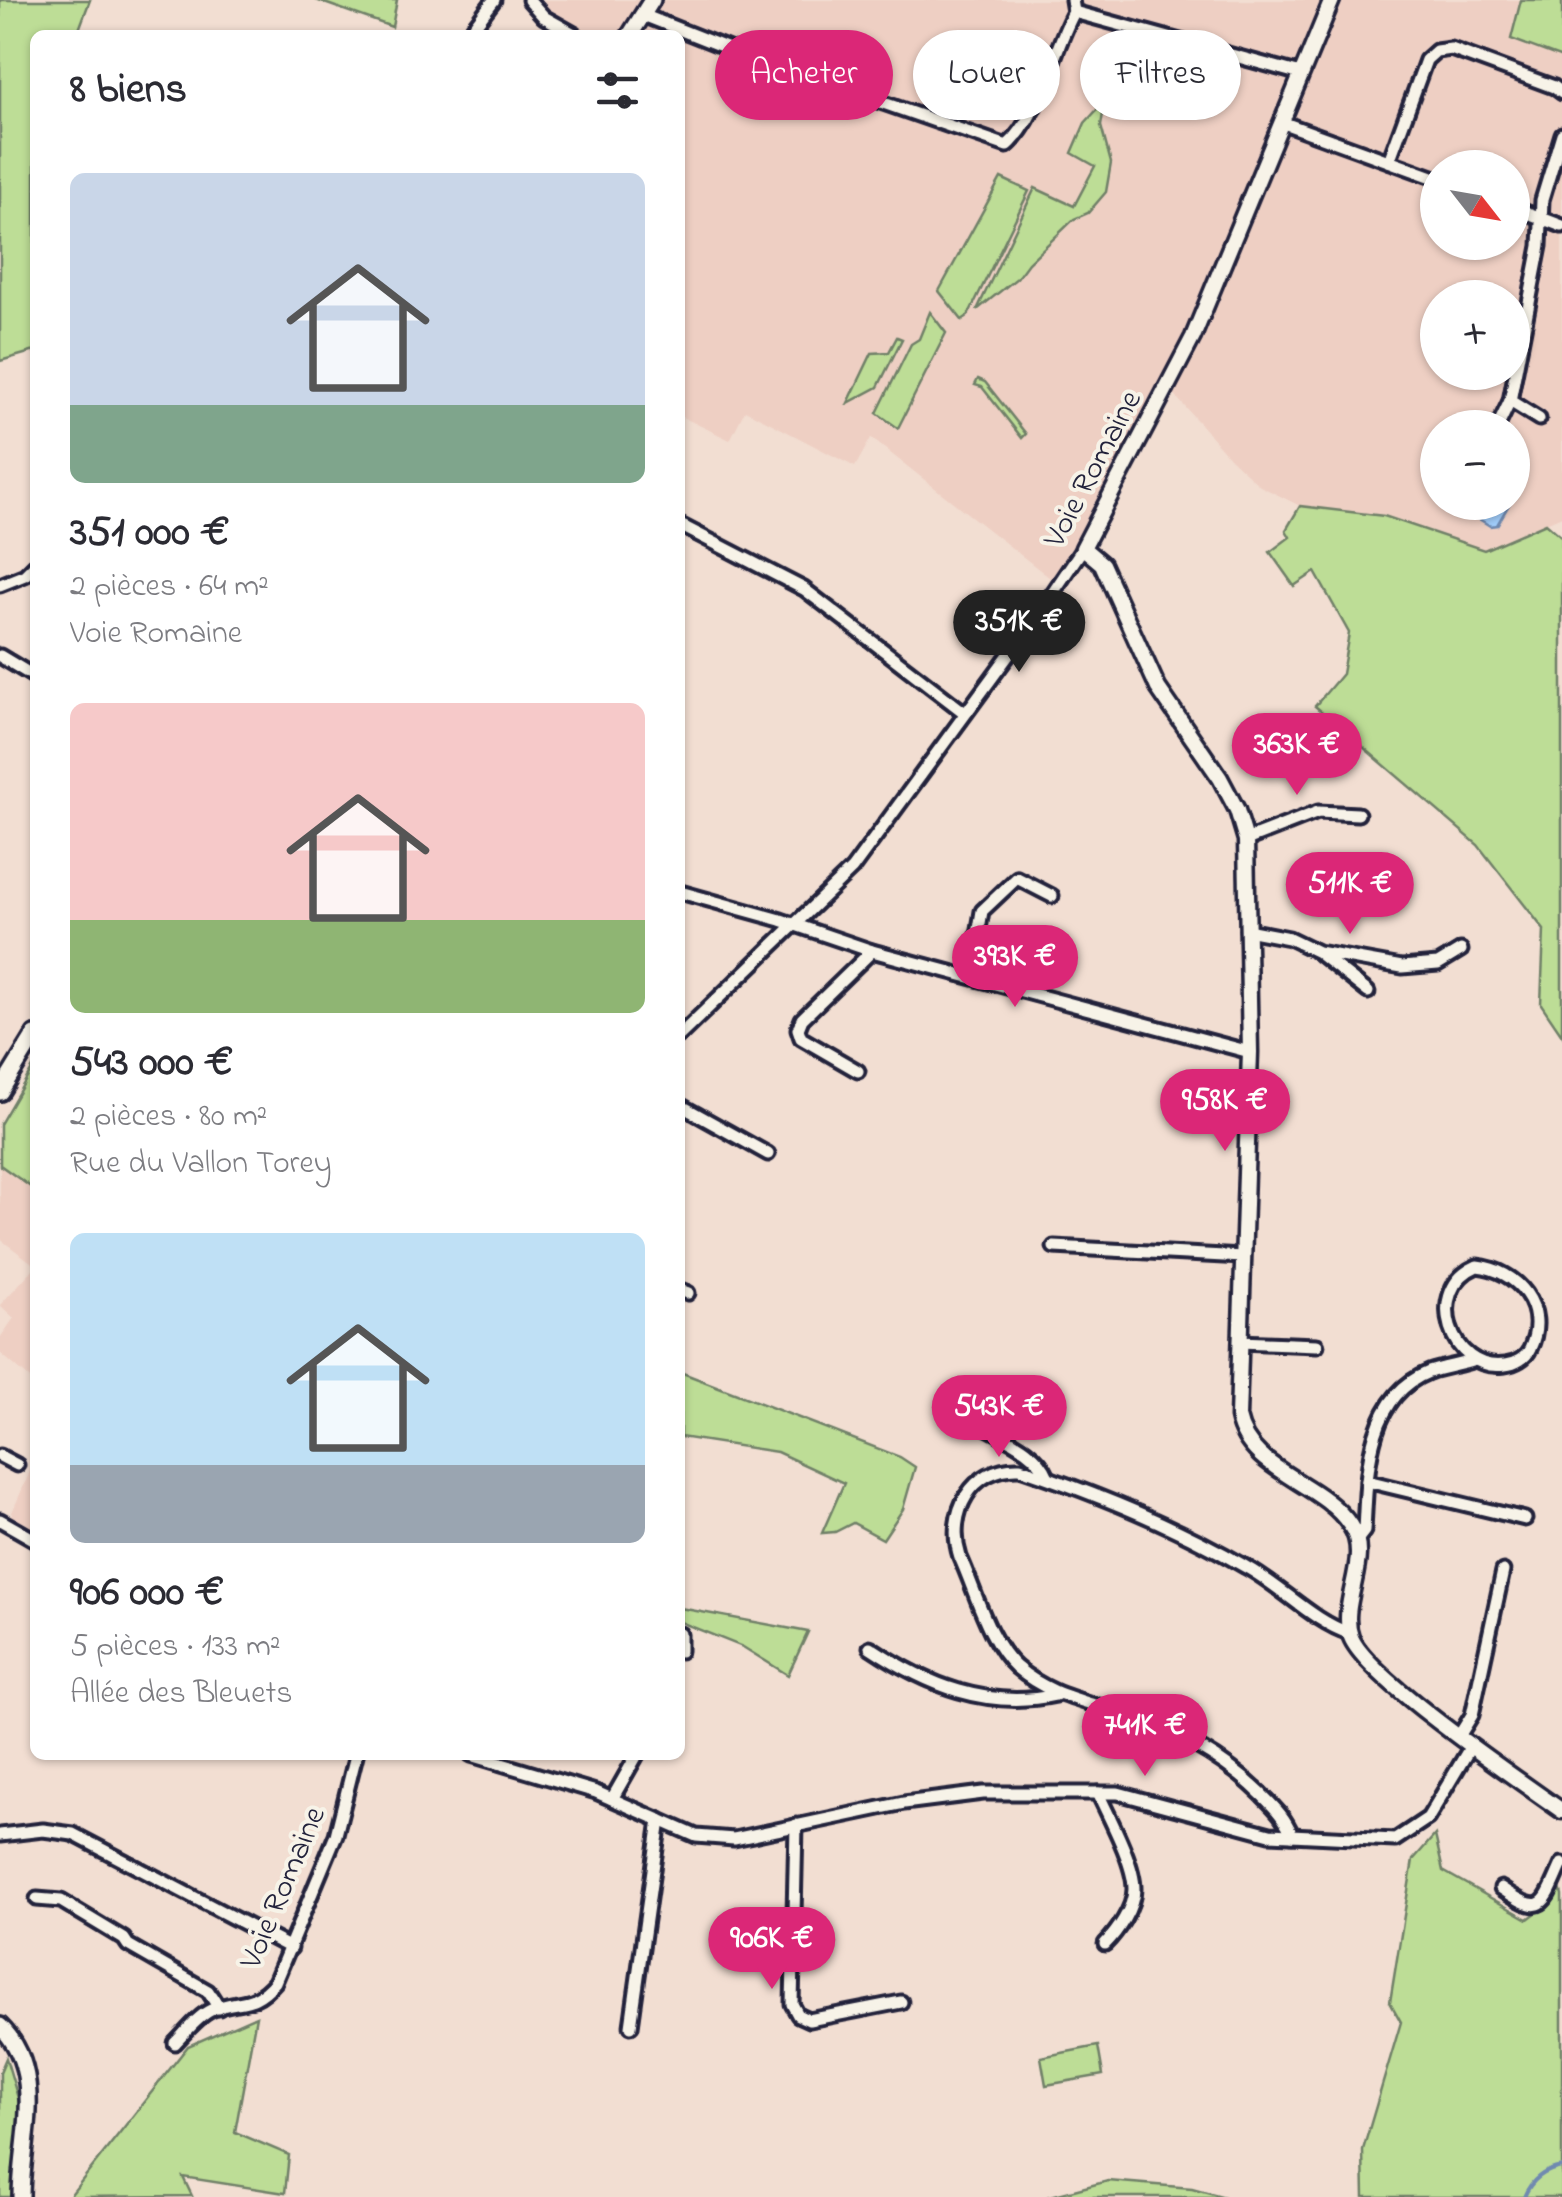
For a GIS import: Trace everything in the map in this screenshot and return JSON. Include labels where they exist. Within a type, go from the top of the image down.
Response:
[{"type":"main road","points":[[633,30],[647,7]]},
{"type":"main road","points":[[0,1092],[30,1044]]},
{"type":"main road","points":[[0,2026],[16,2044],[28,2078],[20,2197]]},
{"type":"street","points":[[472,30],[494,0]]},
{"type":"street","points":[[529,0],[544,17],[567,30]]},
{"type":"street","name":"Voie Romaine","points":[[685,1030],[852,869],[1040,612],[1082,548],[1193,337],[1332,0]]},
{"type":"street","points":[[647,7],[734,51],[1007,146],[1021,132],[1072,6],[1301,74]]},
{"type":"street","points":[[1389,161],[1426,60],[1436,51],[1452,49],[1562,93]]},
{"type":"street","points":[[1282,122],[1420,172]]},
{"type":"street","points":[[1505,410],[1540,246],[1542,200],[1562,134]]},
{"type":"street","points":[[1530,213],[1562,226]]},
{"type":"street","points":[[1510,401],[1539,419]]},
{"type":"street","points":[[685,528],[804,589],[965,714]]},
{"type":"street","points":[[1082,548],[1102,564],[1158,688],[1220,778],[1237,810],[1246,840],[1250,1052],[1238,1417],[1242,1436],[1253,1450],[1335,1507],[1351,1526],[1357,1540],[1350,1633],[1376,1670],[1562,1811]]},
{"type":"street","points":[[0,585],[30,570]]},
{"type":"street","points":[[0,656],[30,674]]},
{"type":"street","points":[[1246,840],[1318,812],[1358,814]]},
{"type":"street","points":[[977,978],[976,948],[982,911],[1017,878],[1052,896]]},
{"type":"street","points":[[685,893],[872,951],[1250,1052]]},
{"type":"street","points":[[1247,930],[1289,938],[1318,952],[1368,992]]},
{"type":"street","points":[[1318,952],[1423,968],[1460,950]]},
{"type":"street","points":[[858,1071],[801,1038],[798,1029],[802,1019],[872,951]]},
{"type":"street","points":[[685,1108],[768,1154]]},
{"type":"street","points":[[1054,1247],[1243,1258]]},
{"type":"street","points":[[1357,1540],[1364,1531],[1367,1482],[1380,1419],[1394,1397],[1410,1382],[1431,1371],[1475,1360],[1490,1366],[1511,1365],[1528,1354],[1534,1338],[1534,1310],[1525,1291],[1514,1278],[1494,1268],[1476,1266],[1462,1272],[1451,1290],[1446,1310],[1460,1347],[1475,1360]]},
{"type":"street","points":[[1240,1342],[1317,1345]]},
{"type":"street","points":[[975,1421],[1034,1456],[1048,1477]]},
{"type":"street","points":[[0,1456],[18,1465]]},
{"type":"street","points":[[1292,1835],[1286,1820],[1221,1760],[1143,1720],[1056,1695],[1006,1656],[960,1558],[955,1530],[957,1515],[969,1489],[990,1472],[1020,1468],[1208,1546],[1283,1590],[1330,1627],[1350,1633]]},
{"type":"street","points":[[1367,1482],[1525,1519]]},
{"type":"street","points":[[0,1520],[30,1537]]},
{"type":"street","points":[[487,1760],[612,1799],[696,1836],[734,1839],[904,1802],[983,1794],[1118,1793],[1270,1834],[1395,1840],[1428,1818],[1465,1741],[1504,1572]]},
{"type":"street","points":[[870,1647],[915,1675],[961,1692],[1012,1702],[1056,1695]]},
{"type":"street","name":"Voie Romaine","points":[[175,2043],[208,2011],[248,2003],[275,1982],[336,1834],[355,1760]]},
{"type":"street","points":[[612,1799],[634,1760]]},
{"type":"street","points":[[1098,1793],[1122,1845],[1134,1891],[1118,1931],[1105,1944]]},
{"type":"street","points":[[630,2026],[660,1820]]},
{"type":"street","points":[[796,1825],[792,2004],[798,2015],[810,2020],[901,2002]]},
{"type":"street","points":[[0,1835],[43,1830],[73,1834],[291,1948]]},
{"type":"street","points":[[1502,1888],[1534,1907],[1546,1899],[1562,1864]]},
{"type":"street","points":[[36,1899],[61,1900],[124,1939],[128,1946],[208,1991],[220,2008]]},
{"type":"shaded area","points":[[543,0],[1521,0],[1511,39],[1562,58],[1562,516],[1484,550],[1384,516],[1300,506],[1260,486],[1164,383],[1054,581],[871,438],[855,467],[745,410],[730,440],[685,418],[685,30],[573,30],[543,13],[547,6]]},
{"type":"shaded area","points":[[0,1165],[30,1186],[30,1261],[0,1239]]},
{"type":"shaded area","points":[[30,1272],[30,1379],[0,1353],[0,1338],[14,1318],[0,1305]]},
{"type":"shaded area","points":[[30,1471],[30,1528],[10,1517]]},
{"type":"green space","points":[[0,0],[90,0],[79,30],[30,30],[30,352],[0,361]]},
{"type":"green space","points":[[316,0],[397,0],[392,27]]},
{"type":"green space","points":[[1521,0],[1562,0],[1562,58],[1511,39]]},
{"type":"green space","points":[[1102,120],[1111,163],[1106,192],[1088,213],[1074,219],[1028,263],[1017,278],[977,310],[1035,188],[1074,206],[1095,166],[1072,153],[1085,123]]},
{"type":"green space","points":[[1001,178],[1029,191],[968,316],[962,320],[939,291]]},
{"type":"green space","points":[[930,312],[946,333],[898,428],[877,413]]},
{"type":"green space","points":[[897,337],[902,339],[878,387],[848,403],[872,353],[889,352]]},
{"type":"green space","points":[[978,379],[985,382],[1026,434],[1022,438],[982,387],[975,385]]},
{"type":"green space","points":[[1300,506],[1384,516],[1484,550],[1546,523],[1562,537],[1562,1035],[1541,1004],[1544,930],[1478,845],[1315,706],[1342,674],[1349,633],[1315,572],[1294,586],[1270,552],[1290,537],[1286,530]]},
{"type":"green space","points":[[30,1073],[30,1186],[0,1165],[0,1124]]},
{"type":"green space","points":[[685,1374],[900,1457],[915,1467],[903,1509],[883,1539],[853,1523],[835,1532],[822,1533],[844,1483],[777,1452],[685,1438]]},
{"type":"green space","points":[[685,1609],[808,1632],[788,1675],[743,1647],[685,1624]]},
{"type":"green space","points":[[1435,1835],[1443,1871],[1528,1919],[1545,1906],[1558,1880],[1562,1895],[1562,2197],[1364,2197],[1363,2150],[1401,2022],[1390,2002],[1413,1860]]},
{"type":"green space","points":[[256,2016],[235,2132],[289,2155],[285,2193],[183,2177],[192,2196],[69,2197],[188,2046]]},
{"type":"green space","points":[[1098,2046],[1103,2075],[1046,2085],[1041,2057]]},
{"type":"green space","points":[[6,2058],[20,2105],[14,2197],[0,2197],[0,2072]]},
{"type":"green space","points":[[1108,2181],[1192,2188],[1225,2197],[1047,2197]]},
{"type":"water","points":[[1481,520],[1500,520],[1497,525]]},
{"type":"waterway","points":[[1524,2197],[1539,2177],[1562,2167]]}]
